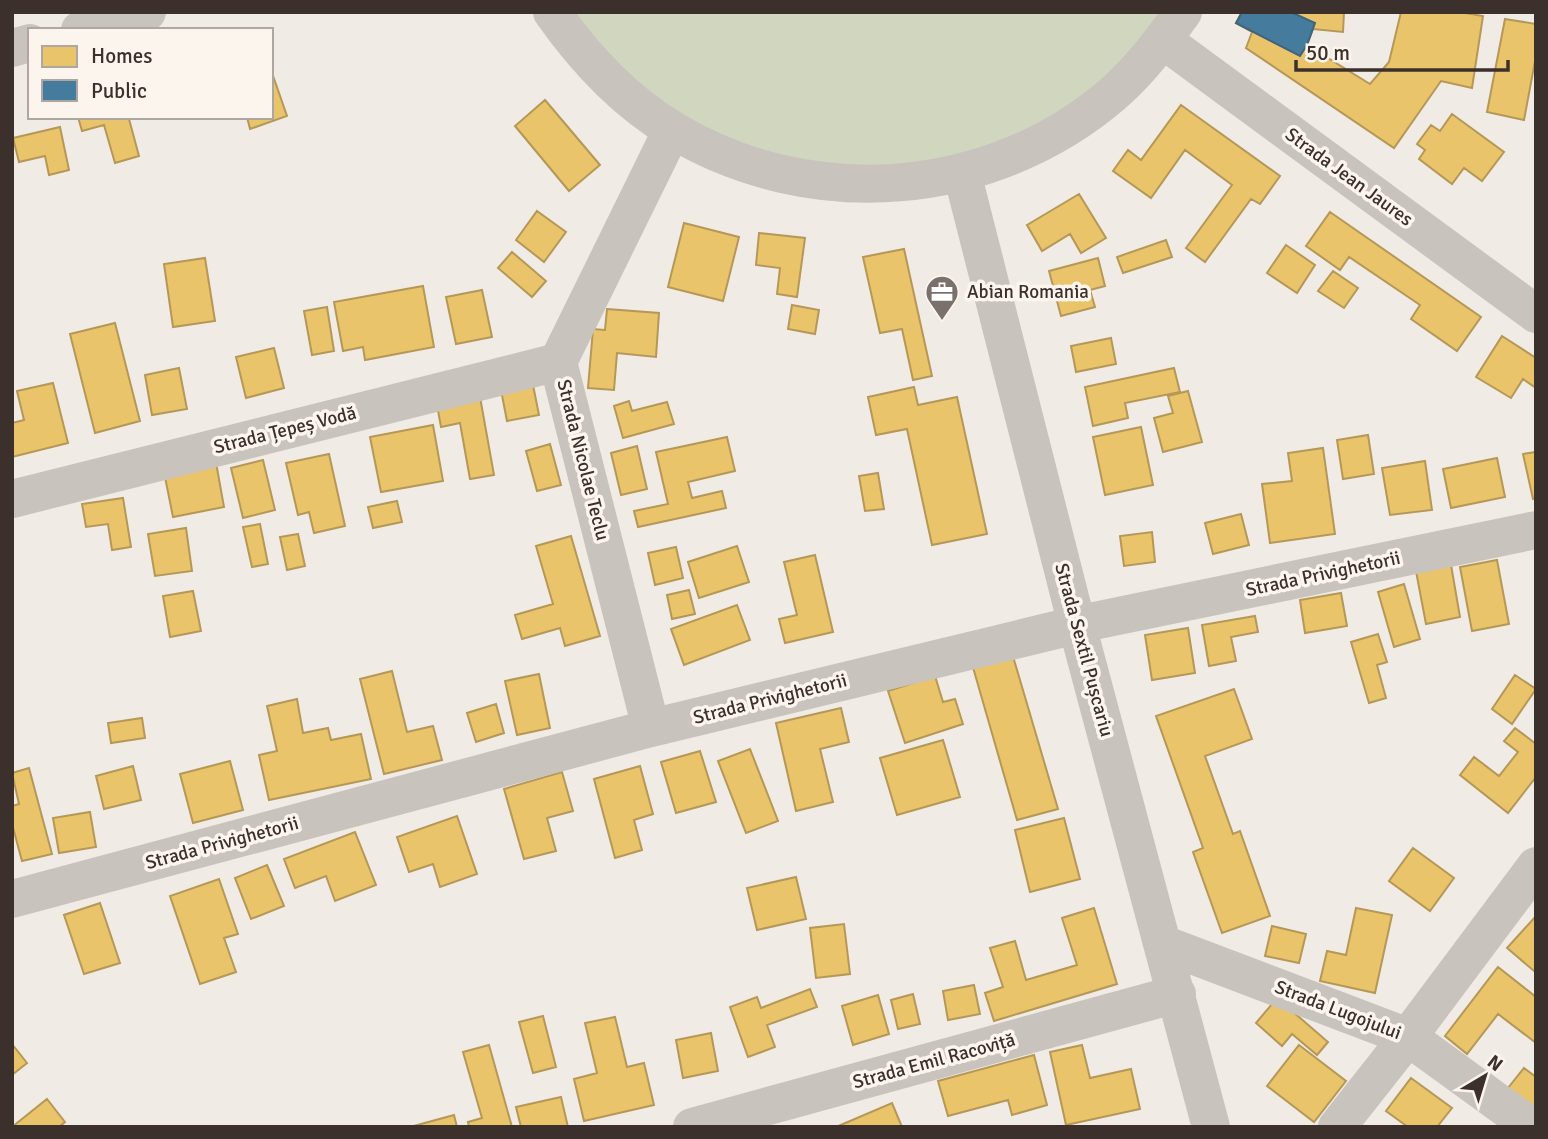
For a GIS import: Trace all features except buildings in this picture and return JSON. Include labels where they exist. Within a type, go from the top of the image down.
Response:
[{"type":"street","points":[[88,28],[148,12]]},
{"type":"street","points":[[552,12],[571,40],[601,73],[635,104],[672,130],[718,153],[764,170],[811,181],[863,185],[911,182],[962,173],[1042,142],[1078,120],[1113,93],[1139,69],[1173,26]]},
{"type":"street","name":"Strada Jean Jaures","points":[[1173,26],[1536,314]]},
{"type":"street","name":"Strada Nicolae Teclu","points":[[651,728],[558,362],[672,130]]},
{"type":"street","name":"Strada Sextil Pușcariu","points":[[962,173],[1077,625],[1211,1127]]},
{"type":"street","name":"Strada Țepeș Vodă","points":[[12,499],[558,362]]},
{"type":"street","name":"Strada Privighetorii","points":[[12,899],[651,728],[1077,625],[1536,530]]},
{"type":"street","points":[[1337,1127],[1536,866]]},
{"type":"street","name":"Strada Lugojului","points":[[1163,944],[1408,1037],[1532,1127]]},
{"type":"street","name":"Strada Emil Racoviță","points":[[692,1127],[1177,994]]},
{"type":"green space","points":[[552,12],[1183,12],[1113,93],[911,182],[718,153]]},
{"type":"place","name":"Abian Romania","points":[[942,322]]}]
